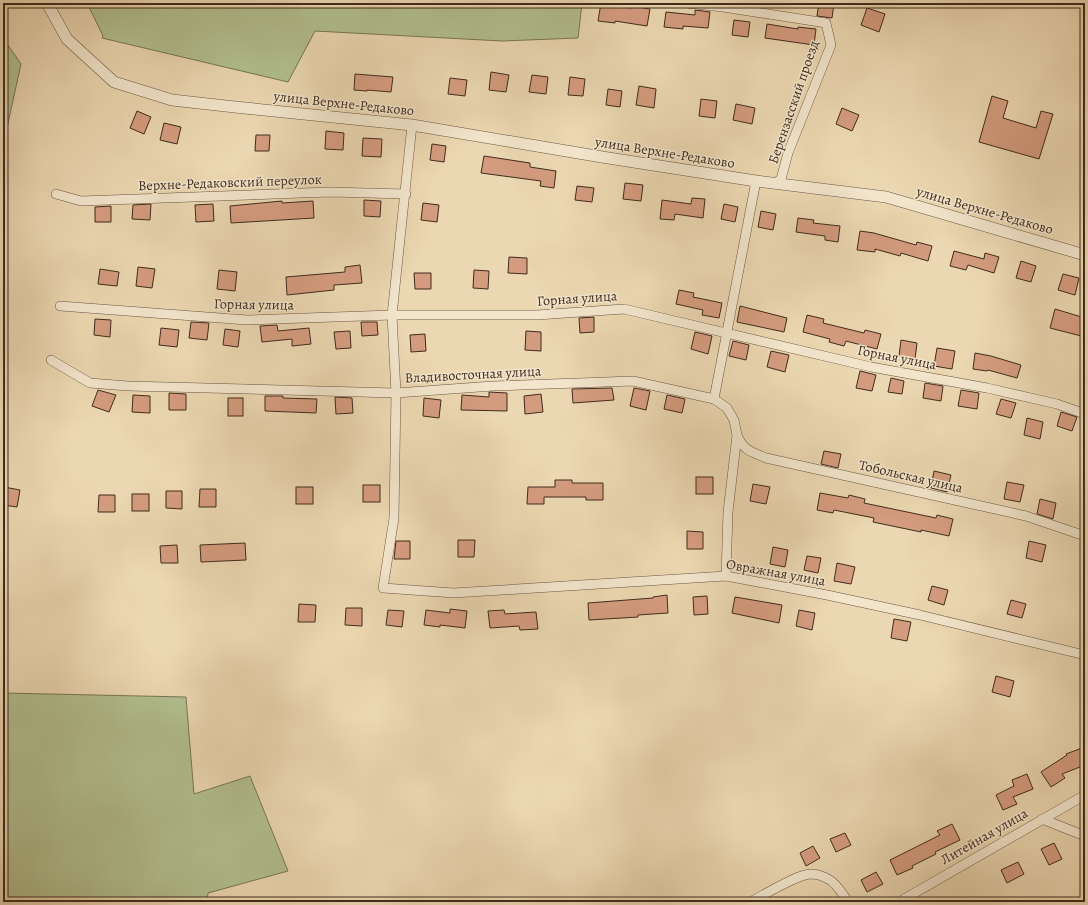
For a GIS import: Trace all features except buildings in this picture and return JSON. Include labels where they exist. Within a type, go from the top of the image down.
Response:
[{"type":"street","name":"улица Верхне-Редаково","points":[[47,3],[67,39],[114,82],[172,100],[412,125],[756,181],[886,197],[1085,255]]},
{"type":"street","name":"Берензасский проезд","points":[[686,3],[723,7],[826,23],[831,45],[788,153],[781,179],[775,183]]},
{"type":"street","points":[[396,393],[392,315],[406,194],[412,125]]},
{"type":"street","points":[[714,399],[756,181]]},
{"type":"street","name":"Верхне-Редаковский переулок","points":[[56,194],[82,202],[330,192],[406,194]]},
{"type":"street","name":"Горная улица","points":[[60,306],[247,320],[392,315],[537,315],[624,309],[871,367],[987,388],[1057,404],[1085,414]]},
{"type":"street","name":"Владивосточная улица","points":[[51,360],[90,383],[128,386],[396,393],[493,386],[633,381],[714,399],[727,408],[734,420],[737,435],[728,512],[726,576]]},
{"type":"street","name":"Овражная улица","points":[[396,393],[394,518],[383,588],[454,593],[726,576],[827,595],[920,615],[1085,655]]},
{"type":"street","name":"Тобольская улица","points":[[737,435],[741,445],[748,450],[766,458],[1026,516],[1085,536]]},
{"type":"street","name":"Литейная улица","points":[[898,902],[1085,795]]},
{"type":"street","points":[[1042,819],[1085,836]]},
{"type":"street","points":[[750,902],[785,884],[809,874],[830,879],[848,902]]},
{"type":"green space","points":[[87,3],[582,3],[578,38],[502,41],[315,31],[288,82],[102,38],[103,36]]},
{"type":"green space","points":[[3,38],[21,64],[3,146]]},
{"type":"green space","points":[[3,693],[186,697],[194,794],[250,776],[288,871],[208,893],[207,902],[3,902]]}]
